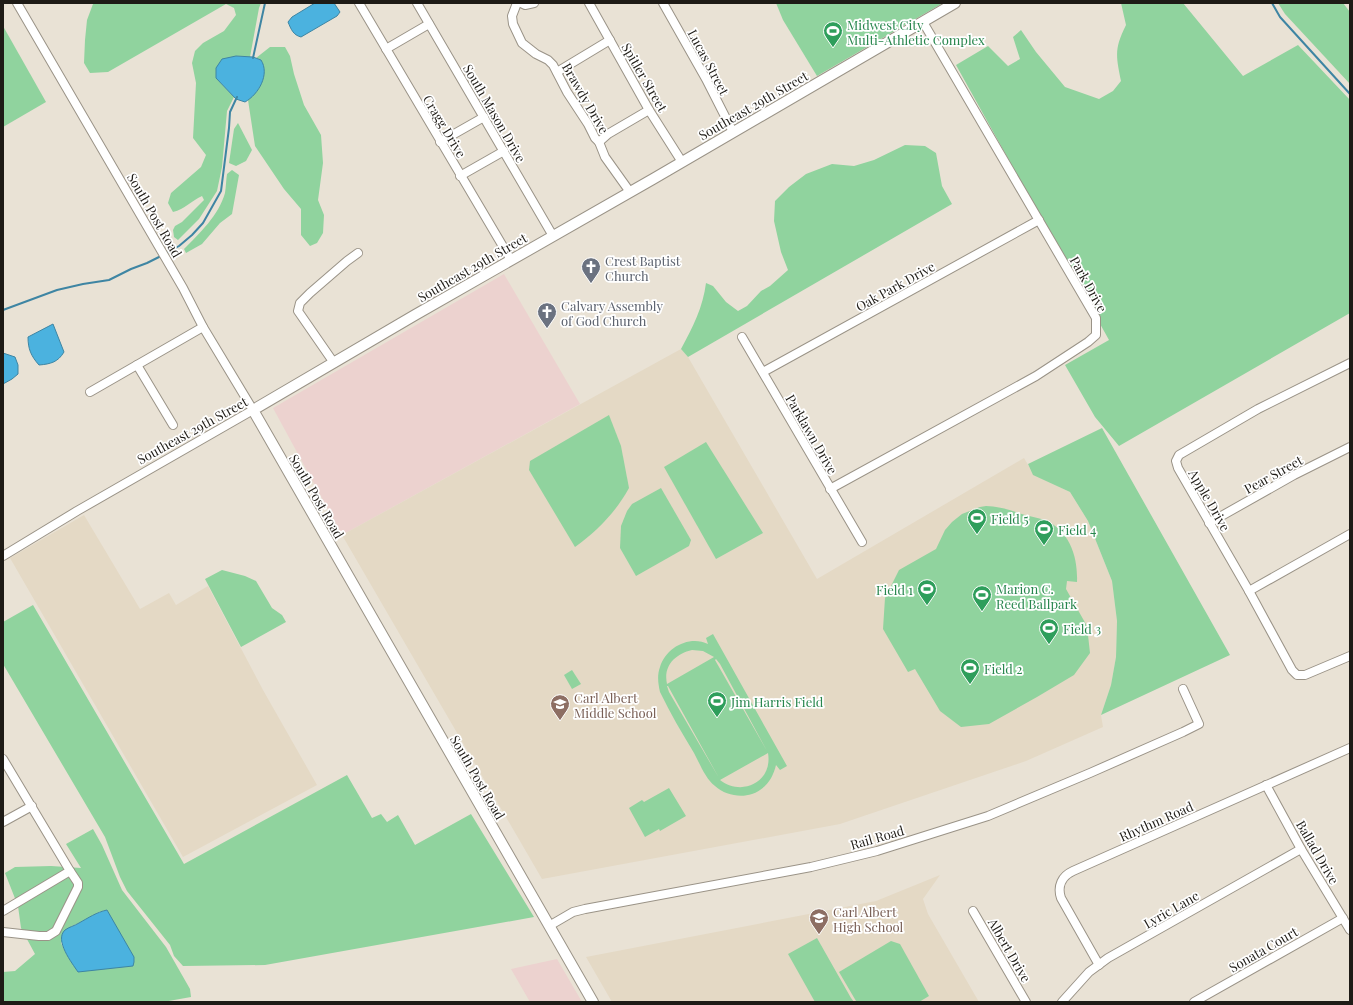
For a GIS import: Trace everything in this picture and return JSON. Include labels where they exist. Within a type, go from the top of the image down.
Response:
[{"type":"main road","name":"Southeast 29th Street","points":[[253,410],[955,3]]},
{"type":"main road","name":"South Post Road","points":[[253,410],[593,1002]]},
{"type":"street","name":"Cragg Drive","points":[[359,3],[510,260]]},
{"type":"street","name":"South Mason Drive","points":[[416,3],[553,236]]},
{"type":"street","name":"Brawdy Drive","points":[[517,3],[512,16],[513,24],[522,43],[553,65],[567,92],[588,124],[594,138],[599,142],[605,157],[630,192]]},
{"type":"street","points":[[521,3],[525,5],[534,3]]},
{"type":"street","name":"Spitler Street","points":[[589,3],[649,110],[682,162]]},
{"type":"street","name":"Lucas Street","points":[[663,3],[706,79],[733,132]]},
{"type":"street","name":"South Post Road","points":[[20,4],[183,288],[203,327],[253,410]]},
{"type":"street","name":"Park Drive","points":[[830,489],[1036,376],[1088,342],[1096,335],[1096,318],[923,22]]},
{"type":"street","points":[[386,50],[429,24]]},
{"type":"street","points":[[557,72],[610,40]]},
{"type":"street","points":[[599,142],[608,134],[649,110]]},
{"type":"street","points":[[440,142],[484,117]]},
{"type":"street","points":[[460,176],[504,151]]},
{"type":"street","name":"Oak Park Drive","points":[[763,372],[1039,220]]},
{"type":"street","points":[[334,363],[298,311],[300,303],[310,293],[358,253]]},
{"type":"street","points":[[90,392],[203,327]]},
{"type":"street","name":"Parklawn Drive","points":[[742,337],[862,542]]},
{"type":"street","name":"Apple Drive","points":[[1350,363],[1258,409],[1179,455],[1176,461],[1178,468],[1249,591],[1292,670],[1297,675],[1305,675],[1350,656]]},
{"type":"street","points":[[137,365],[173,425]]},
{"type":"street","name":"Southeast 29th Street","points":[[3,556],[76,510],[253,410]]},
{"type":"street","name":"Pear Street","points":[[1210,523],[1294,475],[1350,447]]},
{"type":"street","points":[[1249,591],[1350,534]]},
{"type":"street","name":"Rail Road","points":[[549,926],[573,912],[811,867],[898,844],[988,816],[1184,732],[1199,724],[1183,690]]},
{"type":"street","name":"Rhythm Road","points":[[1099,965],[1060,898],[1059,888],[1064,876],[1349,749]]},
{"type":"street","points":[[3,759],[78,883],[78,887],[56,931],[48,936],[3,932]]},
{"type":"street","name":"Ballad Drive","points":[[1266,785],[1301,849],[1350,930]]},
{"type":"street","points":[[3,822],[32,806]]},
{"type":"street","name":"Lyric Lane","points":[[1062,1002],[1089,972],[1108,958],[1301,849]]},
{"type":"street","points":[[3,911],[70,871]]},
{"type":"street","name":"Albert Drive","points":[[973,910],[1026,1002]]},
{"type":"street","name":"Sonata Court","points":[[1194,1002],[1343,918]]},
{"type":"shaded area","points":[[504,274],[580,404],[342,535],[273,408]]},
{"type":"shaded area","points":[[681,349],[688,357],[817,579],[1024,458],[1034,475],[1070,492],[1088,521],[1112,581],[1117,621],[1116,657],[1111,685],[1101,715],[1103,727],[1026,761],[840,824],[542,879],[342,535]]},
{"type":"shaded area","points":[[84,515],[140,609],[169,593],[176,605],[208,586],[263,690],[317,785],[183,857],[10,558]]},
{"type":"shaded area","name":"Carl Albert High School","points":[[940,875],[923,899],[928,914],[979,1002],[612,1002],[586,957],[876,901]]},
{"type":"shaded area","points":[[557,959],[582,1002],[530,1002],[511,969]]},
{"type":"green space","points":[[94,3],[261,3],[250,57],[236,56],[216,78],[234,97],[227,111],[222,167],[217,191],[199,219],[178,240],[174,237],[173,230],[175,226],[182,222],[204,200],[202,196],[181,209],[173,212],[168,203],[171,193],[201,167],[206,155],[193,138],[196,83],[192,63],[195,51],[203,43],[224,31],[236,15],[234,8],[226,4],[108,72],[90,73],[84,63],[85,40],[87,20]]},
{"type":"green space","name":"Midwest City Multi-Athletic Complex","points":[[776,3],[943,3],[817,76],[783,20]]},
{"type":"green space","points":[[1121,3],[1183,3],[1243,76],[1298,45],[1350,100],[1350,313],[1119,446],[1095,417],[1065,365],[1109,340],[956,65],[988,46],[1008,66],[1020,59],[1013,37],[1021,30],[1036,52],[1065,87],[1099,99],[1113,91],[1121,81],[1117,53],[1119,40],[1126,25]]},
{"type":"green space","points":[[1278,3],[1343,3],[1350,12],[1350,84],[1285,14]]},
{"type":"green space","points":[[3,26],[46,102],[3,127]]},
{"type":"green space","points":[[270,47],[285,47],[290,56],[304,105],[321,135],[323,163],[318,200],[324,215],[323,233],[317,243],[310,246],[301,235],[301,209],[284,189],[255,146],[248,100],[260,87],[261,60],[256,58]]},
{"type":"green space","points":[[238,123],[252,150],[246,161],[236,166],[229,163],[234,129]]},
{"type":"green space","points":[[905,145],[925,146],[936,153],[942,186],[952,204],[688,357],[681,349],[697,317],[703,300],[706,283],[713,286],[726,302],[738,311],[747,306],[761,291],[770,286],[788,270],[781,252],[774,221],[775,201],[789,187],[806,174],[832,164],[854,166],[874,160]]},
{"type":"green space","points":[[232,170],[239,175],[232,214],[220,223],[202,244],[186,253],[184,249],[208,224],[218,209],[225,193],[227,174]]},
{"type":"green space","points":[[609,415],[621,446],[629,488],[612,513],[591,534],[575,547],[529,470],[530,461]]},
{"type":"green space","points":[[1102,428],[1230,655],[1101,715],[1111,685],[1116,657],[1117,621],[1112,581],[1088,521],[1070,492],[1033,475],[1028,464]]},
{"type":"green space","points":[[706,442],[763,533],[716,559],[664,467]]},
{"type":"green space","points":[[661,488],[691,540],[689,546],[636,576],[620,548],[621,526],[627,511],[632,504]]},
{"type":"green space","name":"Marion C. Reed Ballpark","points":[[986,506],[1002,508],[1045,520],[1061,531],[1066,538],[1074,554],[1077,582],[1067,581],[1066,589],[1087,626],[1090,653],[1074,675],[1037,697],[989,724],[961,727],[940,711],[915,669],[908,672],[883,629],[885,598],[899,570],[936,549],[945,530],[962,514]]},
{"type":"green space","points":[[222,570],[245,576],[256,581],[272,608],[282,615],[286,622],[241,647],[205,579]]},
{"type":"green space","points":[[33,605],[184,864],[347,775],[372,818],[381,814],[387,822],[398,815],[415,845],[471,814],[534,917],[265,965],[183,966],[174,956],[170,945],[127,891],[120,877],[105,837],[3,664],[3,622]]},
{"type":"green space","name":"Jim Harris Field","points":[[713,634],[787,766],[780,770],[776,765],[773,774],[765,786],[752,794],[738,796],[728,794],[711,783],[660,692],[658,673],[663,660],[668,654],[673,649],[686,642],[694,641],[708,644],[706,638]],"holes":[[[692,650],[703,651],[714,657],[667,684],[666,678],[669,666],[680,654]],[[716,659],[720,664],[767,751],[715,660]],[[667,686],[719,778],[669,692]],[[768,753],[766,772],[761,779],[754,784],[746,787],[737,787],[720,780]]]},
{"type":"green space","points":[[572,670],[581,684],[572,689],[564,675]]},
{"type":"green space","points":[[669,788],[686,816],[660,831],[659,829],[645,837],[629,808],[642,800],[644,802]]},
{"type":"green space","points":[[93,829],[102,845],[122,890],[166,947],[190,989],[191,997],[163,1002],[3,1002],[3,972],[15,971],[35,954],[21,928],[18,906],[5,873],[15,867],[51,866],[81,868],[66,844]],"holes":[[[107,910],[115,926],[78,972],[61,943],[72,926],[99,912]]]},
{"type":"green space","points":[[817,938],[854,1002],[815,1002],[788,954]]},
{"type":"green space","points":[[891,941],[900,944],[929,996],[919,1002],[856,1001],[839,972]]},
{"type":"water","points":[[315,3],[334,3],[340,12],[337,16],[301,37],[296,35],[288,22],[292,17]]},
{"type":"water","points":[[236,56],[253,57],[261,60],[263,65],[264,77],[262,83],[255,94],[245,102],[236,99],[216,78],[216,68],[222,59]]},
{"type":"water","points":[[53,324],[64,352],[54,362],[39,365],[30,352],[28,337]]},
{"type":"water","points":[[3,353],[15,357],[18,365],[18,374],[3,384]]},
{"type":"water","points":[[107,910],[134,957],[133,966],[78,972],[65,951],[62,934],[68,928]]},
{"type":"waterway","points":[[253,58],[265,3]]},
{"type":"waterway","points":[[1272,3],[1280,17],[1350,94]]},
{"type":"waterway","points":[[165,254],[179,246],[203,223],[221,191],[230,112],[237,97]]},
{"type":"waterway","points":[[3,310],[57,290],[109,280],[161,256]]},
{"type":"place","name":"Midwest City Multi-Athletic Complex","points":[[833,48]]},
{"type":"place","name":"Crest Baptist Church","points":[[591,284]]},
{"type":"place","name":"Calvary Assembly of God Church","points":[[547,329]]},
{"type":"place","name":"Field 5","points":[[977,535]]},
{"type":"place","name":"Field 4","points":[[1044,546]]},
{"type":"place","name":"Field 1","points":[[927,606]]},
{"type":"place","name":"Marion C. Reed Ballpark","points":[[982,612]]},
{"type":"place","name":"Field 3","points":[[1049,645]]},
{"type":"place","name":"Field 2","points":[[970,685]]},
{"type":"place","name":"Jim Harris Field","points":[[717,718]]},
{"type":"place","name":"Carl Albert Middle School","points":[[560,721]]},
{"type":"place","name":"Carl Albert High School","points":[[819,935]]}]
